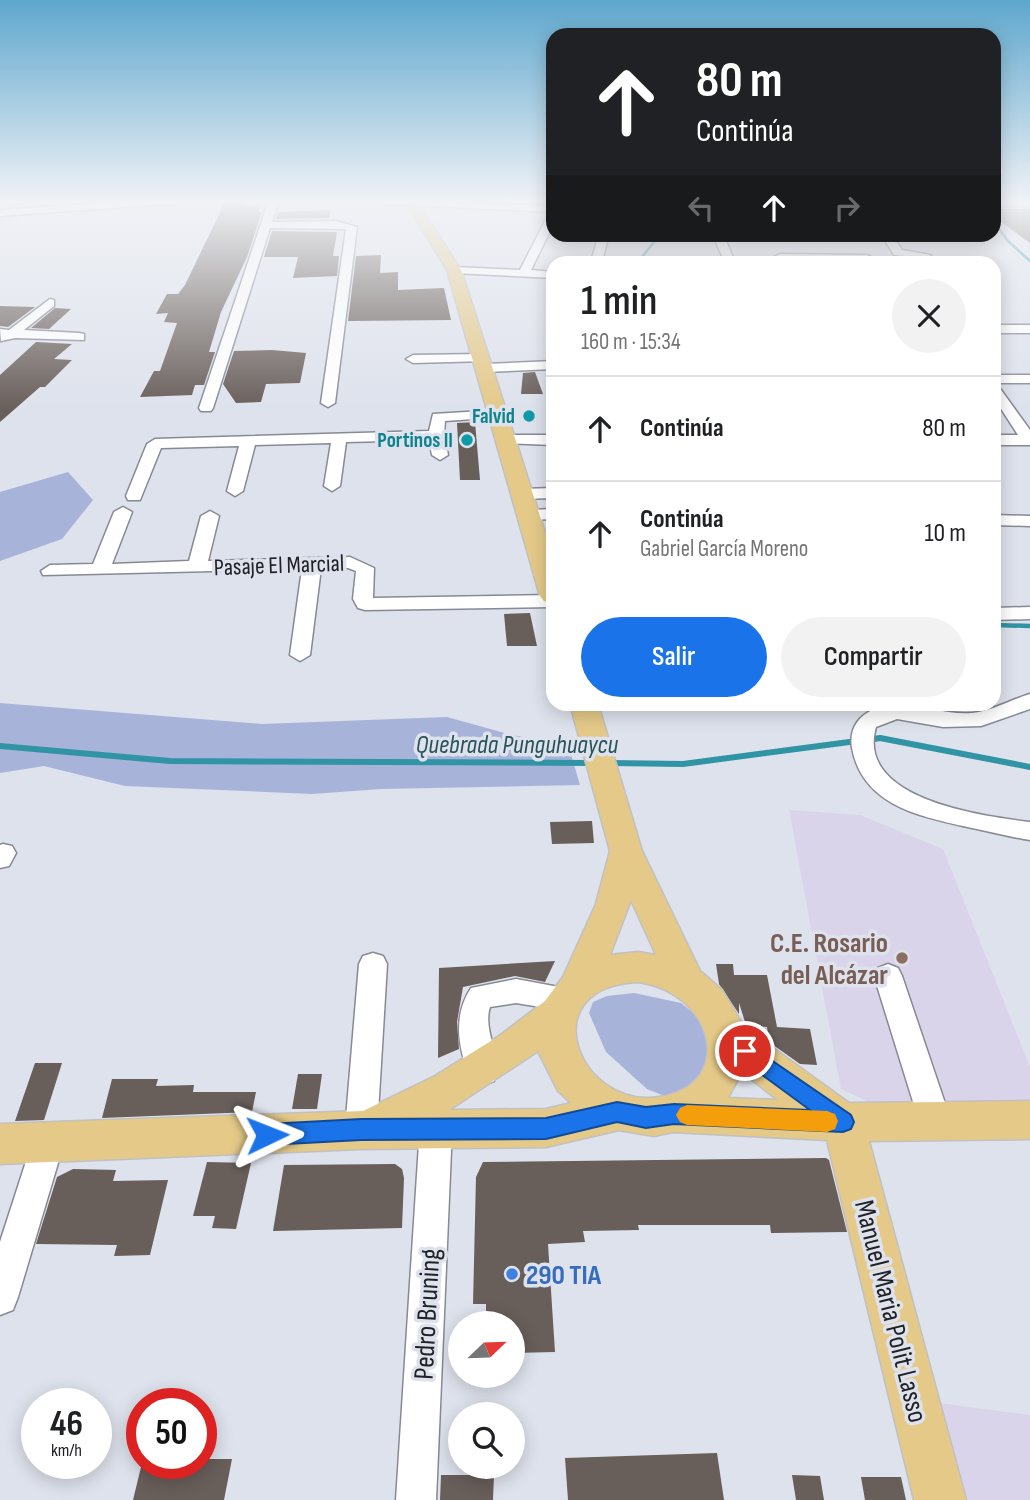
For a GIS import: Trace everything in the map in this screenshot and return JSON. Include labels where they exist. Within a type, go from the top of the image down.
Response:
[{"type":"main road","points":[[454,270],[507,440],[535,508],[546,562]]},
{"type":"main road","points":[[586,711],[626,851],[686,981]]},
{"type":"main road","points":[[626,851],[621,885],[609,918],[566,1000],[555,1042],[565,1071],[586,1096],[617,1112],[646,1117],[674,1114],[843,1122],[1030,1120]]},
{"type":"main road","points":[[361,1130],[419,1107],[483,1070],[517,1047],[566,1000],[608,970],[627,967],[667,972],[686,981],[712,1006],[728,1036],[801,1094],[843,1122]]},
{"type":"main road","points":[[674,1114],[696,1104],[720,1081],[726,1067],[728,1036]]},
{"type":"main road","points":[[0,1144],[361,1130],[546,1128],[617,1112]]},
{"type":"main road","name":"Manuel Maria Polit Lasso","points":[[843,1122],[940,1500]]},
{"type":"street","points":[[206,408],[250,270]]},
{"type":"street","points":[[328,404],[346,270]]},
{"type":"street","points":[[454,270],[546,275]]},
{"type":"street","points":[[0,343],[6,334],[50,303]]},
{"type":"street","points":[[1001,329],[1030,329]]},
{"type":"street","points":[[6,334],[79,337]]},
{"type":"street","points":[[413,359],[546,379]]},
{"type":"street","points":[[485,369],[546,365]]},
{"type":"street","points":[[1001,379],[1030,379]]},
{"type":"street","points":[[1001,398],[1029,440]]},
{"type":"street","points":[[440,455],[436,435],[438,417],[499,414]]},
{"type":"street","points":[[134,496],[155,444],[436,435]]},
{"type":"street","points":[[332,486],[339,438]]},
{"type":"street","points":[[507,440],[546,440]]},
{"type":"street","points":[[1001,440],[1029,440]]},
{"type":"street","points":[[235,491],[248,441]]},
{"type":"street","points":[[100,570],[123,512]]},
{"type":"street","points":[[197,567],[210,516]]},
{"type":"street","points":[[1001,520],[1030,521]]},
{"type":"street","points":[[300,655],[312,563]]},
{"type":"street","name":"Pasaje El Marcial","points":[[50,571],[359,563],[365,568],[365,604],[546,596]]},
{"type":"street","points":[[1001,614],[1030,613]]},
{"type":"street","points":[[1030,701],[981,719],[943,720],[902,713],[882,714],[871,719],[863,737],[877,780],[898,798],[937,813],[1030,831]]},
{"type":"street","points":[[361,1130],[373,964]]},
{"type":"street","points":[[888,976],[935,1121]]},
{"type":"street","points":[[483,1070],[472,1024],[476,1002],[481,996],[516,991],[566,1000]]},
{"type":"street","name":"Pedro Bruning","points":[[416,1500],[436,1128]]},
{"type":"street","points":[[0,1297],[48,1143]]},
{"type":"shaded area","points":[[68,472],[93,500],[62,539],[0,561],[0,492]]},
{"type":"shaded area","points":[[0,703],[262,724],[447,717],[512,735],[568,744],[580,785],[381,789],[312,794],[125,786],[44,766],[0,773]]},
{"type":"shaded area","name":"C.E. Rosario del Alcázar","points":[[789,810],[860,815],[943,849],[1030,1067],[1030,1108],[880,1107],[841,1089]]},
{"type":"shaded area","points":[[634,993],[681,1003],[719,1034],[726,1070],[684,1104],[647,1089],[606,1052],[589,1013],[593,1002],[607,996]]},
{"type":"shaded area","points":[[939,1403],[1030,1415],[1030,1500],[963,1500]]},
{"type":"building","points":[[192,270],[241,270],[221,312],[209,352],[215,352],[204,385],[195,385],[192,395],[140,397],[154,371],[160,371],[177,323],[164,322],[168,313],[156,314],[167,294],[178,294]]},
{"type":"building","points":[[295,270],[338,270],[337,276],[293,278]]},
{"type":"building","points":[[354,270],[398,272],[398,290],[444,288],[451,320],[348,321]]},
{"type":"building","points":[[0,306],[35,307],[8,327],[0,326]]},
{"type":"building","points":[[55,308],[71,309],[49,329],[31,328]]},
{"type":"building","points":[[36,342],[72,344],[54,359],[72,360],[45,387],[40,387],[0,422],[0,375]]},
{"type":"building","points":[[234,351],[306,353],[300,383],[266,384],[261,402],[236,403],[223,384]]},
{"type":"building","points":[[535,372],[543,394],[521,394],[523,373]]},
{"type":"building","name":"Portinos II","points":[[475,422],[480,480],[460,480],[457,423]]},
{"type":"building","points":[[530,613],[537,646],[507,646],[504,614]]},
{"type":"building","points":[[592,821],[594,843],[552,844],[550,822]]},
{"type":"building","points":[[555,961],[545,982],[515,976],[463,987],[457,1022],[459,1049],[438,1058],[439,968]]},
{"type":"building","points":[[716,964],[733,964],[734,975],[767,975],[777,1027],[810,1029],[817,1065],[800,1064],[769,1042],[767,1027],[746,1025],[739,1003],[739,1014],[719,984]]},
{"type":"building","points":[[35,1063],[62,1063],[44,1120],[15,1121]]},
{"type":"building","points":[[298,1074],[322,1074],[317,1109],[292,1109]]},
{"type":"building","points":[[112,1079],[158,1079],[156,1086],[194,1085],[193,1092],[256,1092],[252,1112],[102,1118]]},
{"type":"building","points":[[826,1158],[829,1160],[847,1232],[771,1233],[770,1225],[638,1225],[639,1230],[583,1231],[585,1242],[548,1244],[555,1352],[525,1353],[525,1311],[486,1311],[486,1304],[473,1304],[476,1177],[483,1162]]},
{"type":"building","points":[[207,1162],[251,1163],[236,1229],[212,1228],[215,1216],[193,1216]]},
{"type":"building","points":[[395,1164],[402,1169],[404,1178],[402,1228],[273,1231],[284,1165]]},
{"type":"building","points":[[73,1169],[116,1170],[113,1181],[168,1180],[150,1255],[114,1256],[117,1245],[36,1244],[57,1177]]},
{"type":"building","points":[[717,1453],[724,1500],[568,1500],[565,1458]]},
{"type":"building","points":[[217,1459],[232,1459],[224,1500],[133,1500],[138,1479],[217,1479]]},
{"type":"building","points":[[441,1475],[448,1475],[448,1479],[494,1479],[493,1500],[440,1500]]},
{"type":"building","points":[[792,1475],[820,1476],[824,1500],[796,1500]]},
{"type":"building","points":[[861,1477],[901,1477],[906,1500],[865,1500]]},
{"type":"waterway","points":[[1001,625],[1030,626]]},
{"type":"waterway","name":"Quebrada Punguhuaycu","points":[[868,740],[880,738],[1030,767]]},
{"type":"waterway","name":"Quebrada Punguhuaycu","points":[[610,763],[683,764],[857,741]]},
{"type":"waterway","name":"Quebrada Punguhuaycu","points":[[0,746],[170,761],[592,763]]},
{"type":"slow traffic","points":[[687,1115],[827,1121]]},
{"type":"place","name":"Falvid","points":[[529,416]]},
{"type":"place","name":"Portinos II","points":[[467,440]]},
{"type":"place","name":"C.E. Rosario del Alcázar","points":[[902,958]]},
{"type":"place","name":"290 TIA","points":[[512,1274]]},
{"type":"route","points":[[267,1135],[436,1128],[546,1128],[617,1112],[646,1117],[674,1114],[843,1122],[745,1051]]}]
